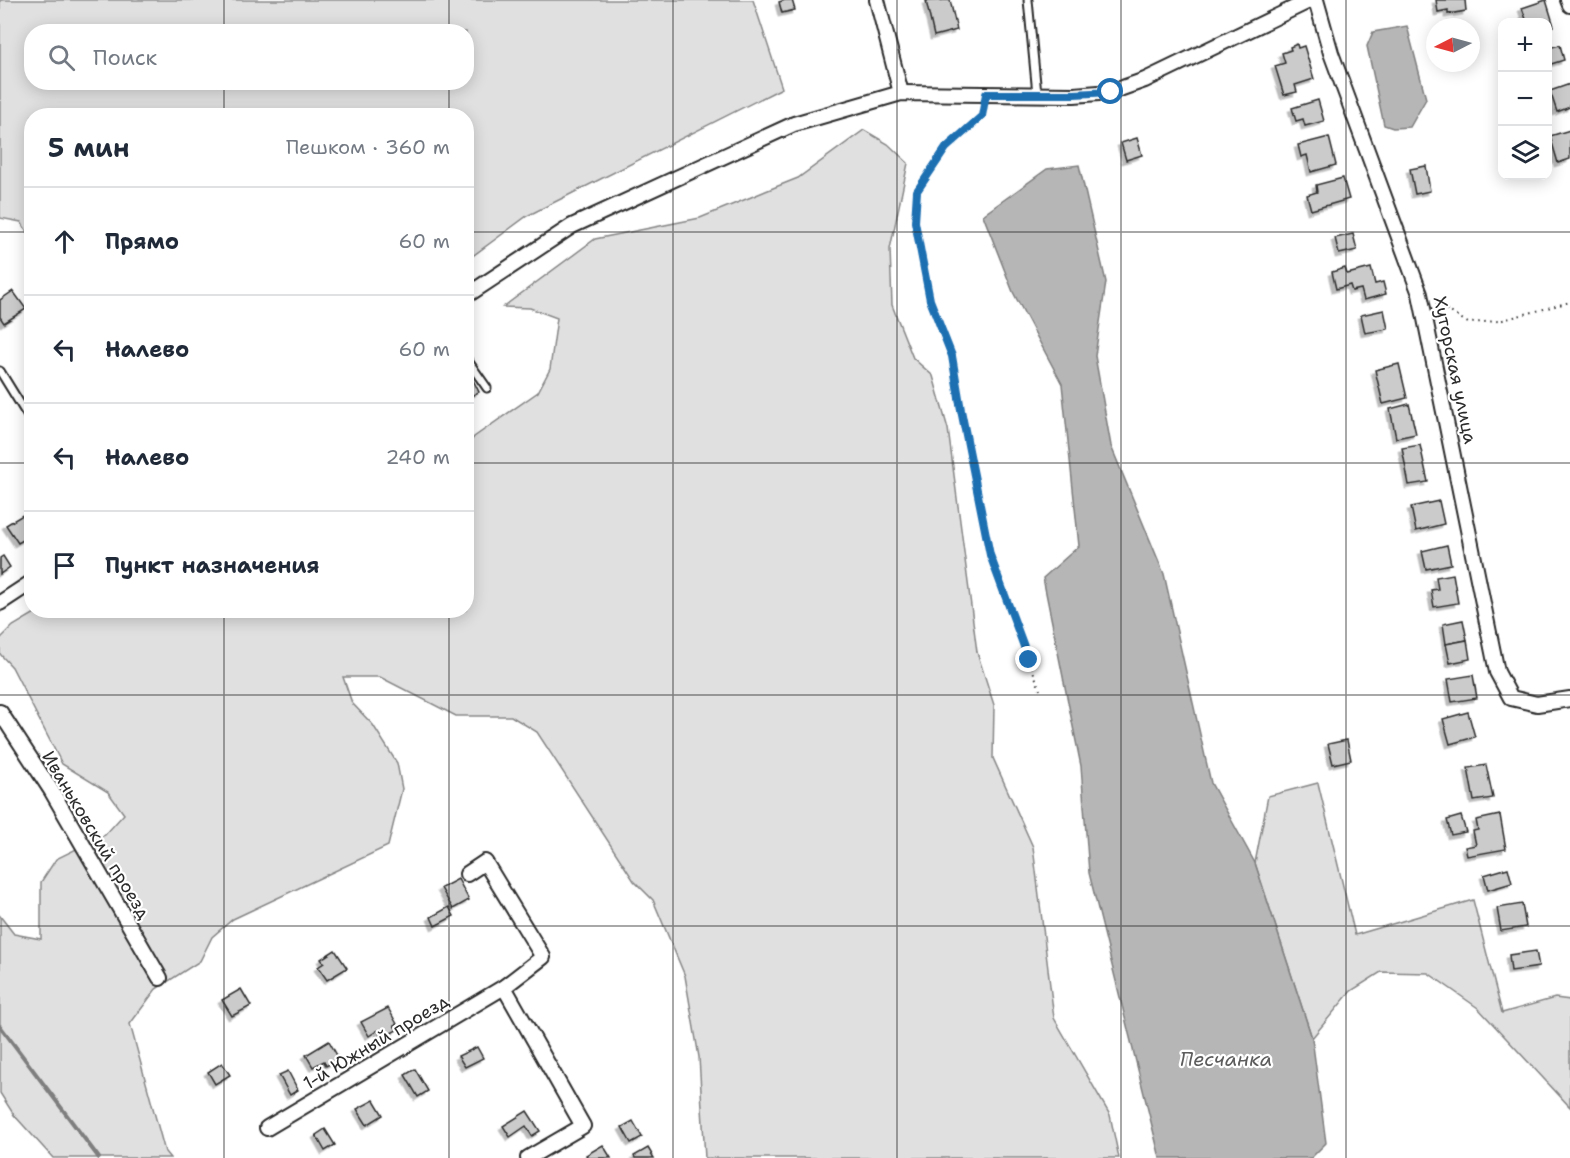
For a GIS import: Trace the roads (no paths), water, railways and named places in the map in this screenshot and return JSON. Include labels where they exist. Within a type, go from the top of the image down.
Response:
[{"type":"street","points":[[877,0],[901,93]]},
{"type":"street","points":[[474,291],[572,226],[794,124],[901,93],[1111,92],[1145,80],[1314,0]]},
{"type":"street","name":"Хуторская улица","points":[[1314,0],[1420,294],[1497,672],[1511,698],[1537,704],[1570,699]]},
{"type":"street","points":[[1568,0],[1570,5]]},
{"type":"street","points":[[0,603],[24,587]]},
{"type":"street","name":"Иваньковский проезд","points":[[0,712],[51,790],[160,978]]},
{"type":"street","name":"1-й Южный проезд","points":[[267,1128],[504,987],[543,957],[485,862],[467,874]]},
{"type":"street","points":[[504,987],[583,1126],[528,1158]]},
{"type":"lane","points":[[1028,0],[1037,94]]},
{"type":"lane","points":[[474,369],[487,388]]},
{"type":"lane","points":[[0,371],[24,410]]},
{"type":"water","points":[[1407,26],[1426,99],[1410,127],[1393,128],[1384,125],[1367,46],[1373,32]]},
{"type":"water","name":"Песчанка","points":[[1079,165],[1106,282],[1095,356],[1111,446],[1164,574],[1211,783],[1255,863],[1312,1038],[1326,1143],[1311,1158],[1160,1158],[1089,873],[1081,766],[1043,578],[1079,546],[1062,384],[1013,292],[983,215],[1047,169]]},
{"type":"waterway","points":[[0,1026],[99,1158]]}]
